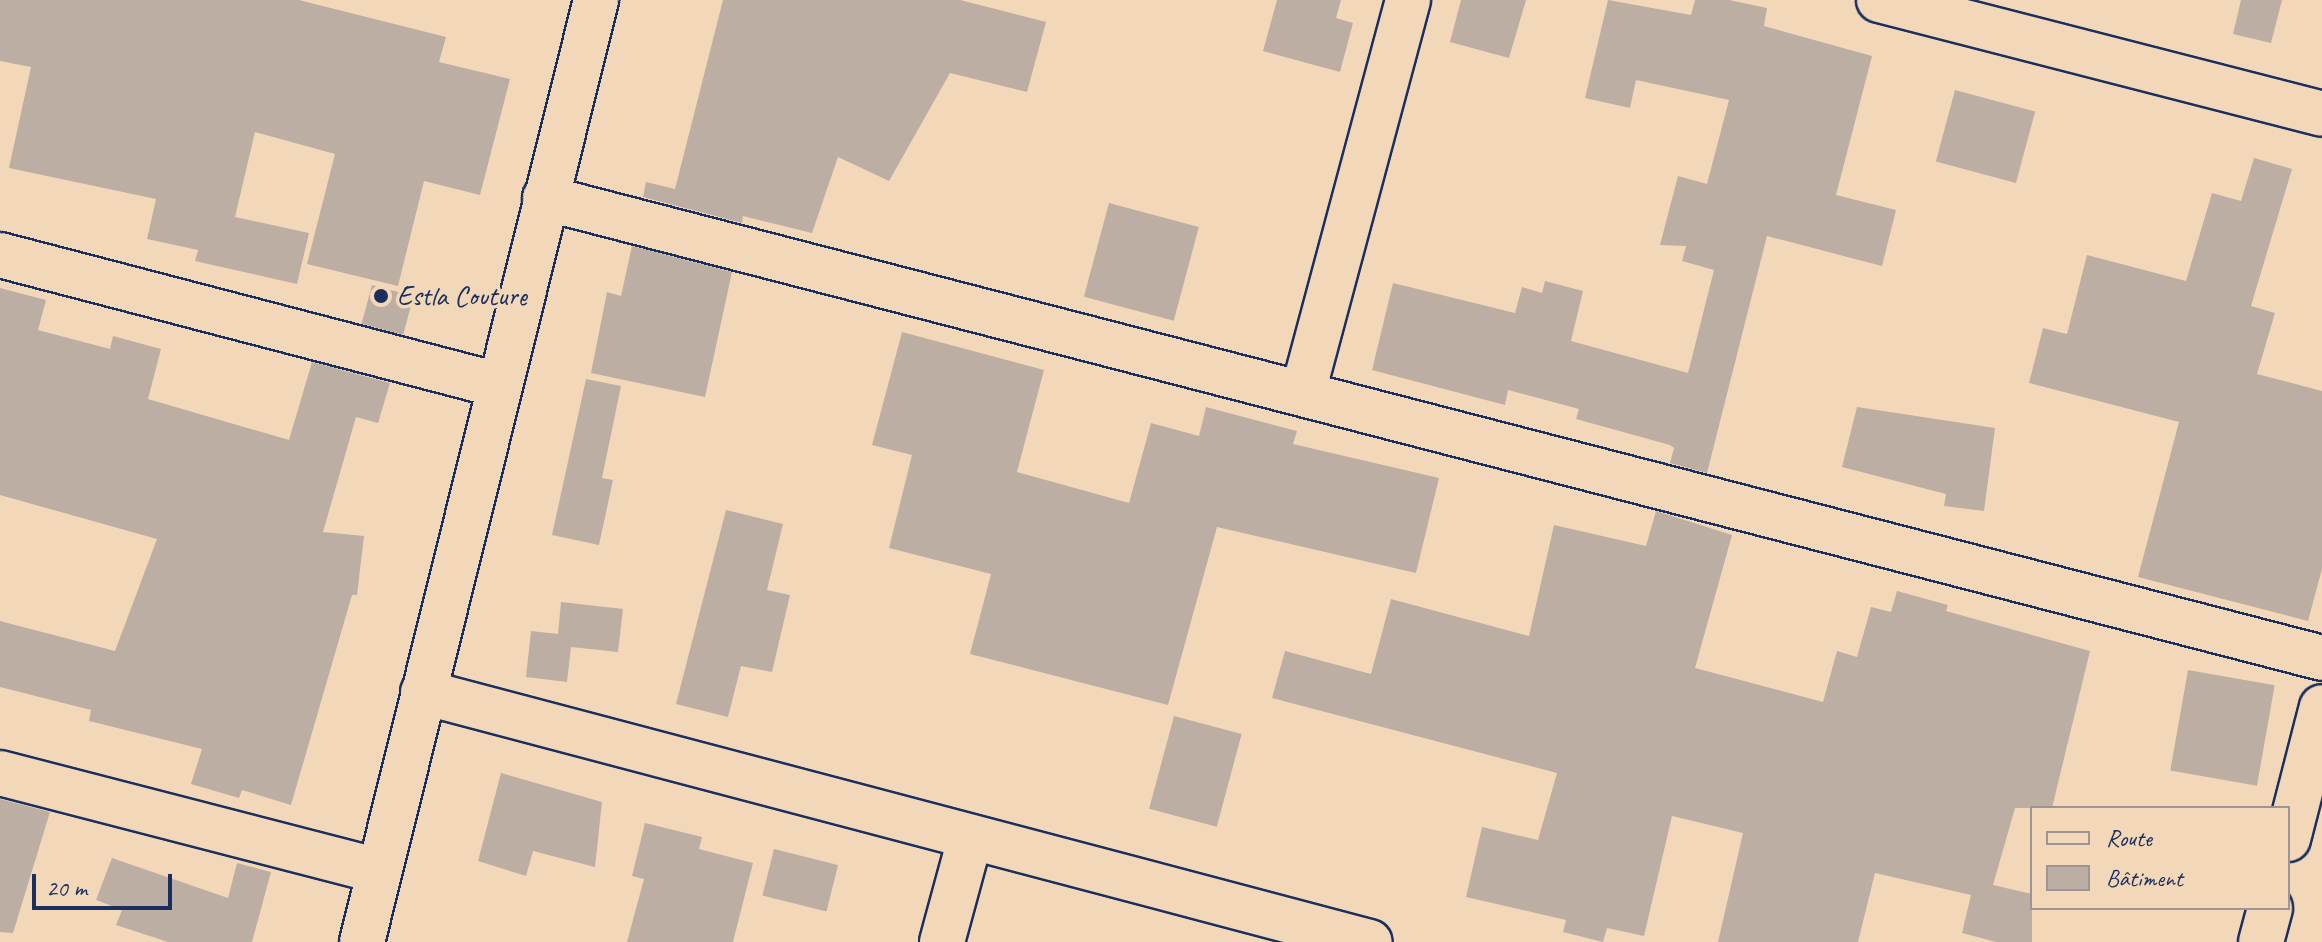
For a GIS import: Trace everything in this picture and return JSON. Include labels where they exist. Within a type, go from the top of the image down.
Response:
[{"type":"street","points":[[362,942],[596,0]]},
{"type":"street","points":[[1303,392],[1408,0]]},
{"type":"street","points":[[1879,0],[2322,114]]},
{"type":"street","points":[[545,198],[2322,658]]},
{"type":"street","points":[[0,255],[498,385]]},
{"type":"street","points":[[423,692],[970,839],[1370,942]]},
{"type":"street","points":[[2290,831],[2322,707]]},
{"type":"street","points":[[0,773],[379,871]]},
{"type":"street","points":[[942,942],[970,839]]},
{"type":"street","points":[[2261,942],[2269,910]]},
{"type":"building","points":[[0,0],[299,0],[446,37],[439,62],[510,79],[480,195],[424,181],[398,286],[307,264],[335,154],[255,132],[235,217],[309,233],[297,284],[195,261],[198,250],[147,239],[156,199],[9,168],[31,67],[0,61]]},
{"type":"building","points":[[723,0],[960,0],[1046,22],[1027,92],[950,73],[889,181],[838,157],[812,233],[743,216],[742,223],[643,197],[646,182],[675,189]]},
{"type":"building","points":[[1277,0],[1341,0],[1336,18],[1353,23],[1340,72],[1263,51]]},
{"type":"building","points":[[1461,0],[1526,0],[1509,58],[1450,42]]},
{"type":"building","points":[[1608,0],[1691,15],[1695,0],[1729,0],[1767,8],[1764,26],[1872,56],[1836,195],[1896,210],[1882,266],[1767,236],[1707,473],[1670,463],[1674,448],[1670,445],[1576,419],[1579,409],[1508,390],[1505,405],[1372,370],[1393,283],[1515,313],[1522,287],[1542,293],[1545,281],[1583,291],[1571,341],[1688,373],[1714,270],[1682,261],[1686,246],[1660,245],[1678,176],[1707,184],[1729,100],[1636,80],[1630,108],[1585,98]]},
{"type":"building","points":[[2241,0],[2282,0],[2271,43],[2233,34]]},
{"type":"building","points":[[1955,90],[2035,111],[2016,183],[1936,161]]},
{"type":"building","points":[[2254,158],[2292,169],[2251,306],[2275,313],[2257,374],[2322,391],[2322,569],[2308,621],[2138,577],[2179,422],[2029,383],[2043,328],[2067,334],[2087,255],[2186,281],[2212,193],[2241,201]]},
{"type":"building","points":[[1109,203],[1199,227],[1174,321],[1084,297]]},
{"type":"building","points":[[632,246],[732,272],[705,397],[591,373],[607,292],[621,296]]},
{"type":"building","points":[[372,285],[414,296],[403,335],[362,324]]},
{"type":"building","points":[[0,288],[46,300],[38,330],[110,349],[113,336],[161,349],[148,399],[289,440],[312,362],[390,383],[378,423],[356,417],[323,532],[364,536],[357,595],[352,595],[291,805],[242,790],[239,798],[191,784],[202,749],[89,721],[91,710],[0,687],[0,621],[115,651],[157,539],[0,495]]},
{"type":"building","points":[[902,332],[1044,370],[1017,472],[1129,503],[1151,423],[1199,436],[1206,407],[1297,431],[1293,444],[1439,478],[1416,573],[1217,527],[1168,705],[970,654],[991,574],[889,548],[912,455],[872,445]]},
{"type":"building","points":[[586,379],[621,386],[602,478],[613,480],[599,545],[552,535]]},
{"type":"building","points":[[1857,407],[1995,428],[1984,511],[1944,506],[1946,494],[1842,467]]},
{"type":"building","points":[[726,510],[783,524],[767,590],[790,595],[772,672],[741,666],[728,717],[676,704]]},
{"type":"building","points":[[1656,511],[1732,535],[1695,668],[1823,702],[1837,651],[1857,657],[1871,607],[1891,612],[1897,591],[1948,605],[1946,611],[2090,651],[2052,806],[2015,808],[1993,885],[2030,894],[2032,942],[1996,942],[1962,933],[1971,895],[1875,873],[1858,942],[1718,942],[1743,833],[1672,816],[1644,936],[1607,928],[1603,942],[1563,932],[1566,920],[1466,897],[1482,827],[1538,840],[1557,773],[1272,698],[1285,651],[1371,674],[1391,599],[1529,636],[1554,525],[1646,546]]},
{"type":"building","points":[[561,602],[623,609],[618,652],[571,647],[567,682],[526,677],[531,631],[558,634]]},
{"type":"building","points":[[2188,670],[2275,685],[2257,786],[2170,770]]},
{"type":"building","points":[[1174,716],[1242,734],[1217,827],[1149,809]]},
{"type":"building","points":[[501,773],[602,802],[595,867],[533,851],[526,876],[478,861]]},
{"type":"building","points":[[0,799],[50,812],[13,933],[0,932]]},
{"type":"building","points":[[645,823],[702,837],[699,849],[753,863],[733,942],[627,942],[644,879],[632,876]]},
{"type":"building","points":[[774,849],[838,865],[826,912],[762,896]]},
{"type":"building","points":[[112,858],[228,898],[237,863],[271,872],[252,942],[168,942],[116,925],[122,910],[96,900]]},
{"type":"place","name":"Estla Couture","points":[[381,296]]}]
